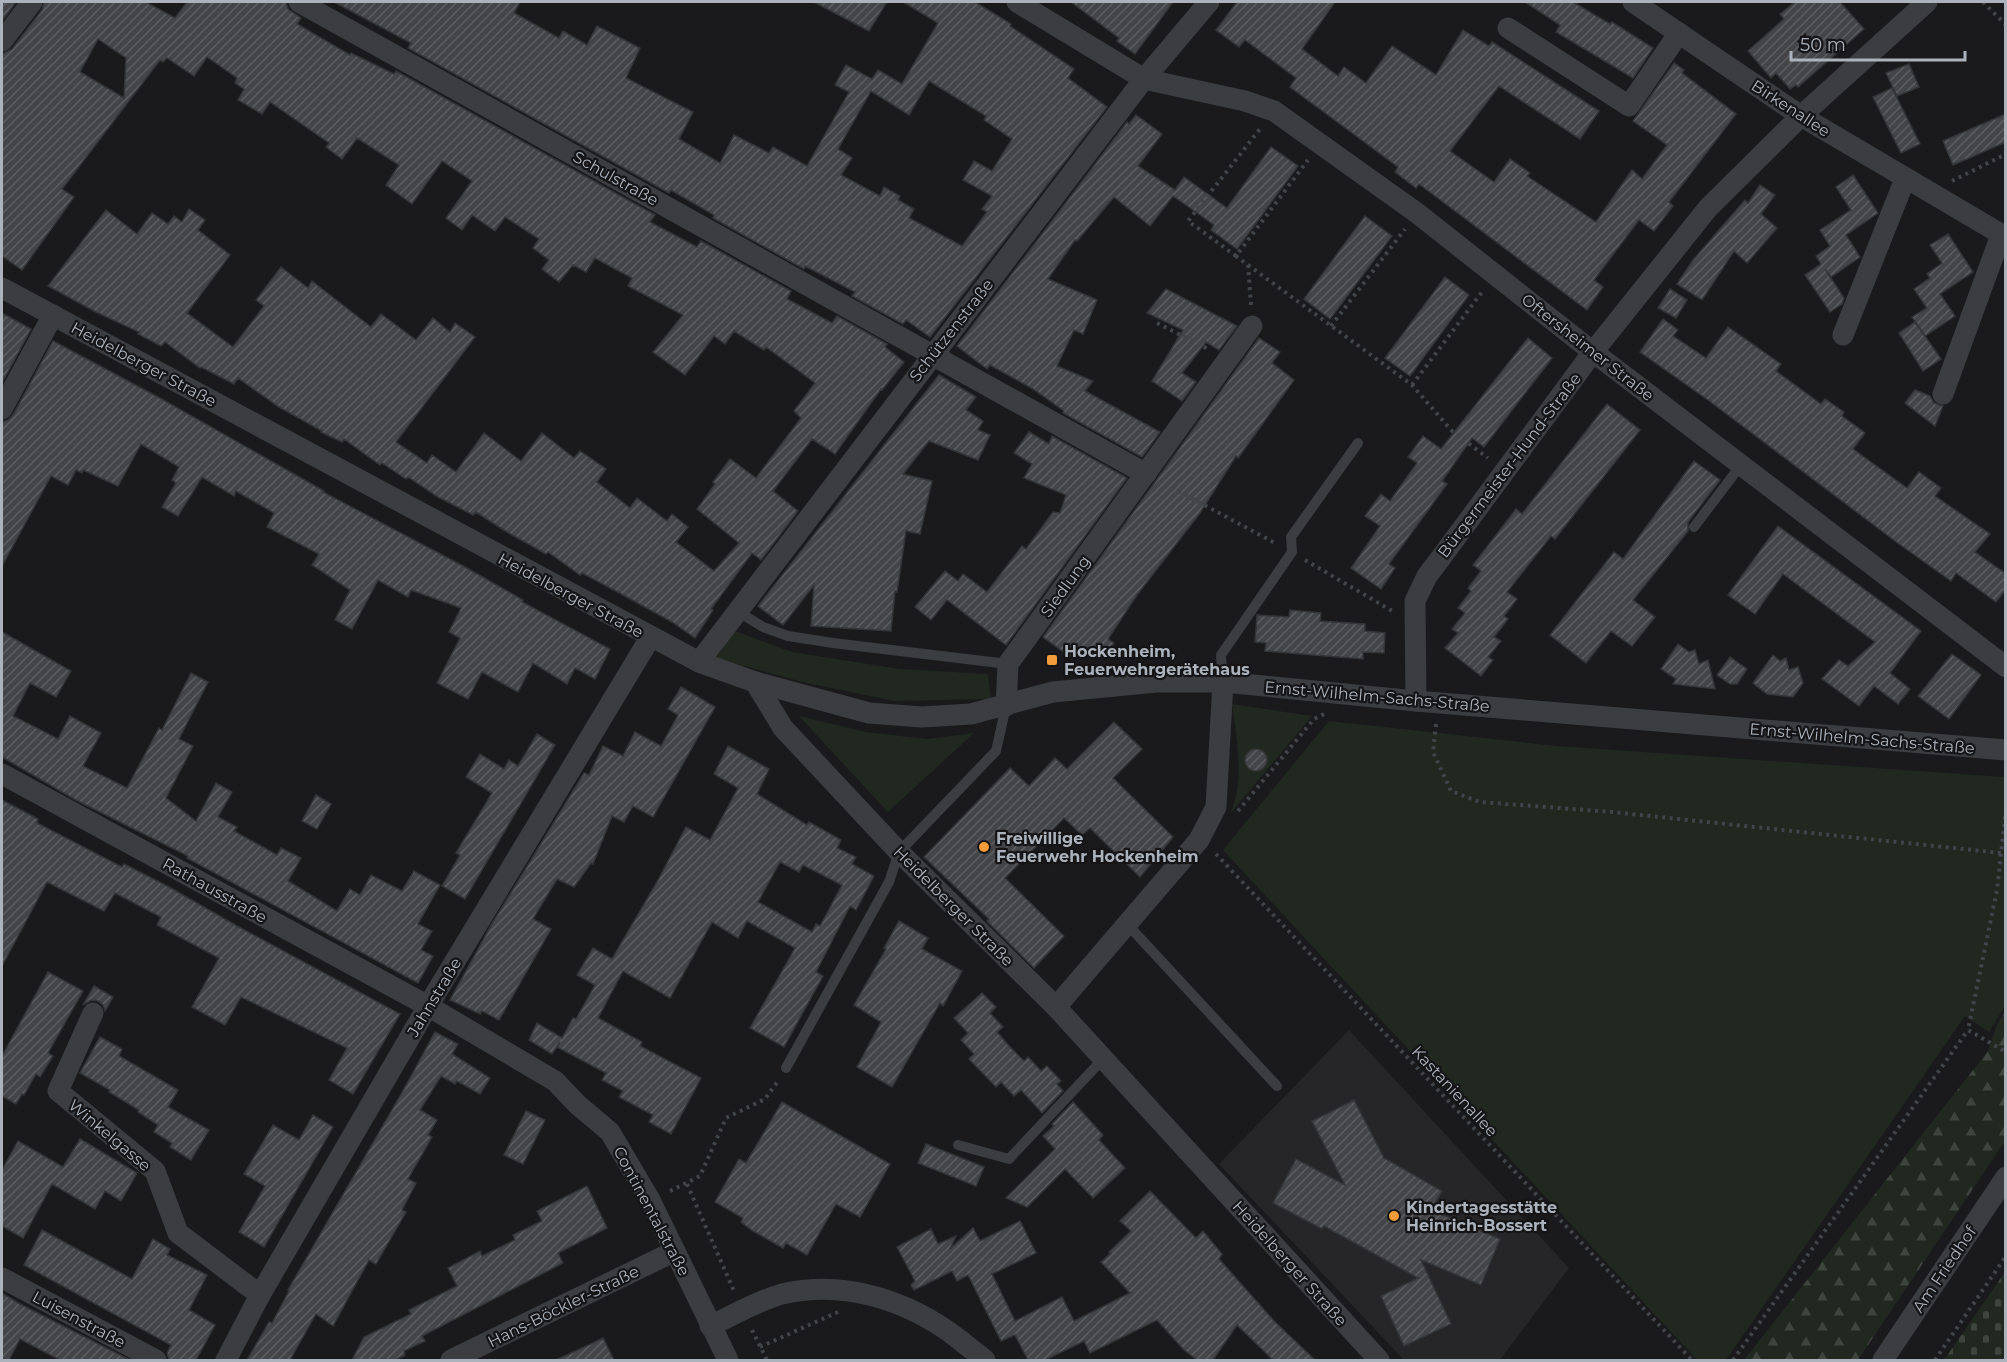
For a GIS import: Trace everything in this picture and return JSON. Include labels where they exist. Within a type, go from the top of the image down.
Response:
[{"type":"street","points":[[2,41],[32,2]]},
{"type":"street","name":"Schulstraße","points":[[299,2],[933,354]]},
{"type":"street","name":"Oftersheimer Straße","points":[[1017,2],[1144,80],[1245,101],[1274,111],[1417,213],[1593,352],[2006,667]]},
{"type":"street","name":"Schützenstraße","points":[[699,662],[1144,80],[1209,2]]},
{"type":"street","name":"Birkenallee","points":[[1633,2],[1801,116],[2003,236],[1943,394]]},
{"type":"street","name":"Bürgermeister-Hund-Straße","points":[[1416,701],[1415,601],[1427,576],[1593,352],[1708,208],[1801,116],[1928,2]]},
{"type":"street","points":[[1508,28],[1629,106],[1679,33]]},
{"type":"street","points":[[1843,335],[1905,178]]},
{"type":"street","name":"Heidelberger Straße","points":[[2,288],[650,638],[699,662],[755,682],[783,728],[899,852],[1056,1007],[1378,1360]]},
{"type":"street","points":[[2,409],[53,315]]},
{"type":"street","name":"Siedlung","points":[[1008,664],[1252,326]]},
{"type":"street","points":[[933,354],[1146,474]]},
{"type":"street","name":"Jahnstraße","points":[[226,1360],[260,1295],[428,1006],[650,638]]},
{"type":"street","points":[[1006,706],[1008,664]]},
{"type":"street","name":"Ernst-Wilhelm-Sachs-Straße","points":[[755,682],[869,713],[922,717],[970,714],[1053,692],[1156,682],[1223,682],[1416,701],[2006,750]]},
{"type":"street","points":[[1056,1007],[1199,840],[1216,807],[1223,682]]},
{"type":"street","name":"Rathausstraße","points":[[2,774],[428,1006]]},
{"type":"street","name":"Continentalstraße","points":[[428,1006],[555,1080],[578,1105],[610,1132],[650,1200],[728,1360]]},
{"type":"street","name":"Winkelgasse","points":[[93,1013],[58,1091],[155,1171],[178,1233],[260,1295]]},
{"type":"street","name":"Am Friedhof","points":[[1883,1360],[2006,1177]]},
{"type":"street","name":"Hans-Böckler-Straße","points":[[451,1360],[675,1251]]},
{"type":"street","name":"Luisenstraße","points":[[2,1278],[156,1360]]},
{"type":"street","points":[[710,1326],[757,1303],[782,1294],[834,1289],[859,1292],[911,1310],[934,1322],[985,1360]]},
{"type":"lane","points":[[1223,682],[1221,655],[1292,552],[1291,537],[1358,443]]},
{"type":"lane","points":[[1694,527],[1741,465]]},
{"type":"lane","points":[[737,611],[763,627],[788,636],[1008,664]]},
{"type":"lane","points":[[786,1068],[889,882],[899,852],[996,751],[1006,706]]},
{"type":"lane","points":[[1127,924],[1277,1086]]},
{"type":"lane","points":[[958,1145],[1009,1159],[1103,1059]]},
{"type":"path","points":[[1983,2],[2006,25]]},
{"type":"path","points":[[1274,111],[1188,221],[1412,385],[1452,431],[1505,471]]},
{"type":"path","points":[[1236,256],[1320,145]]},
{"type":"path","points":[[1930,192],[2006,154]]},
{"type":"path","points":[[1331,326],[1417,213]]},
{"type":"path","points":[[1248,265],[1252,326]]},
{"type":"path","points":[[1412,385],[1496,275]]},
{"type":"path","points":[[1157,323],[1228,360]]},
{"type":"path","points":[[1231,819],[1314,719],[1332,710],[1346,693]]},
{"type":"path","points":[[1437,717],[1433,752],[1451,791],[1480,802],[1612,812],[2001,853]]},
{"type":"path","points":[[1733,1360],[1968,1030],[1997,890],[2006,808]]},
{"type":"path","name":"Kastanienallee","points":[[1199,840],[1209,846],[1692,1360]]},
{"type":"path","points":[[1968,1030],[2006,1052]]},
{"type":"path","points":[[650,1200],[700,1176],[726,1118],[765,1100],[786,1068]]},
{"type":"path","points":[[687,1184],[767,1360]]},
{"type":"path","points":[[1935,1360],[2006,1256]]},
{"type":"path","points":[[760,1347],[874,1296]]},
{"type":"shaded area","name":"Kindertagesstätte Heinrich-Bossert","points":[[1349,1030],[1569,1268],[1500,1360],[1404,1360],[1219,1164]]},
{"type":"green space","points":[[735,631],[792,652],[900,669],[988,674],[991,699],[894,701],[802,682],[716,658]]},
{"type":"green space","points":[[1232,704],[1312,716],[1230,814],[1235,801],[1239,774],[1238,745]]},
{"type":"green space","points":[[799,716],[866,732],[927,739],[974,733],[888,812]]},
{"type":"green space","points":[[1329,721],[1557,746],[2005,777],[2005,1006],[1989,1032],[1965,1016],[1726,1360],[1697,1360],[1223,850]]},
{"type":"green space","points":[[2005,1012],[2005,1141],[1858,1360],[1744,1360],[1988,1051],[1997,1025]]},
{"type":"green space","points":[[2005,1272],[2005,1360],[1944,1360]]},
{"type":"building","points":[[2,2],[16,2],[2,21]]},
{"type":"building","points":[[44,2],[146,2],[175,18],[187,2],[286,2],[288,9],[301,18],[297,24],[350,55],[351,53],[394,74],[396,71],[655,215],[650,222],[697,247],[701,241],[791,291],[787,299],[832,323],[837,316],[887,344],[885,347],[904,362],[881,389],[835,454],[812,439],[773,491],[798,511],[761,560],[752,553],[711,609],[713,610],[695,638],[672,622],[614,590],[582,573],[580,575],[548,552],[546,554],[476,512],[473,515],[438,497],[408,477],[406,479],[382,463],[380,465],[344,439],[342,442],[321,432],[279,407],[238,378],[234,384],[200,368],[165,342],[161,346],[138,334],[139,332],[48,286],[106,210],[137,234],[152,213],[168,224],[174,216],[182,222],[189,209],[205,220],[198,230],[230,255],[187,313],[233,347],[264,306],[256,300],[281,267],[308,288],[312,281],[371,327],[381,314],[416,340],[433,318],[450,332],[455,323],[475,337],[396,442],[427,463],[432,455],[456,472],[484,433],[521,461],[542,433],[574,458],[580,451],[606,469],[597,482],[630,508],[637,498],[667,521],[672,514],[688,527],[676,542],[714,571],[739,543],[697,509],[730,459],[756,478],[801,418],[794,411],[815,383],[766,347],[764,350],[734,331],[725,344],[714,336],[685,375],[653,352],[683,315],[628,286],[632,278],[595,258],[586,272],[573,265],[559,282],[542,269],[549,260],[533,248],[539,239],[505,217],[495,231],[472,215],[462,230],[446,218],[472,181],[442,161],[412,204],[386,185],[399,165],[357,138],[342,159],[326,147],[329,143],[270,102],[262,114],[238,100],[244,89],[235,83],[237,78],[207,57],[194,76],[167,58],[163,62],[160,60],[62,189],[74,197],[22,270],[2,256],[2,54],[12,49],[42,10]],"holes":[[[98,39],[126,58],[124,98],[80,72]]]},
{"type":"building","points":[[334,2],[520,2],[514,13],[559,38],[563,31],[587,45],[597,26],[640,48],[626,78],[693,112],[679,139],[720,163],[734,135],[769,153],[773,147],[807,166],[849,92],[835,85],[846,65],[872,79],[878,70],[902,84],[938,23],[903,2],[975,2],[1011,24],[1010,26],[1074,69],[1068,78],[1107,107],[930,337],[906,320],[903,324],[852,296],[855,292],[805,266],[804,269],[713,218],[714,215],[671,190],[669,193],[408,48],[411,43]],"holes":[[[929,81],[986,116],[984,120],[1012,139],[992,171],[974,161],[963,180],[992,196],[982,209],[987,212],[962,246],[909,218],[914,209],[898,200],[900,196],[884,187],[880,196],[841,175],[852,158],[838,149],[871,91],[909,115]]]},
{"type":"building","points":[[814,2],[887,2],[869,31]]},
{"type":"building","points":[[1071,2],[1173,2],[1135,54],[1117,41],[1119,38]]},
{"type":"building","points":[[1237,2],[1335,2],[1302,49],[1338,76],[1344,67],[1366,83],[1392,46],[1436,75],[1463,30],[1489,46],[1492,42],[1599,111],[1580,139],[1499,86],[1450,151],[1494,182],[1510,159],[1530,173],[1527,176],[1596,222],[1632,170],[1642,179],[1667,145],[1633,121],[1674,63],[1684,70],[1682,73],[1736,114],[1669,202],[1673,206],[1654,231],[1639,220],[1594,280],[1603,287],[1587,310],[1419,184],[1416,188],[1395,172],[1398,167],[1290,87],[1296,78],[1245,40],[1239,47],[1216,30]]},
{"type":"building","points":[[1525,2],[1573,2],[1610,24],[1612,22],[1653,48],[1633,78],[1556,32],[1560,25]]},
{"type":"building","points":[[1795,2],[1840,2],[1864,29],[1798,87],[1796,85],[1790,89],[1776,73],[1771,78],[1748,51],[1784,19],[1780,14]]},
{"type":"building","points":[[1909,64],[1919,87],[1897,96],[1886,73]]},
{"type":"building","points":[[1892,88],[1920,144],[1901,153],[1873,97]]},
{"type":"building","points":[[2006,114],[2006,142],[1953,165],[1943,141]]},
{"type":"building","points":[[1136,115],[1162,134],[1138,166],[1175,190],[1184,177],[1227,208],[1271,147],[1298,166],[1237,249],[1211,230],[1214,225],[1173,196],[1150,226],[1114,197],[1077,241],[1075,240],[1048,279],[1097,300],[1083,334],[1074,330],[1057,366],[1093,381],[1085,391],[1160,432],[1142,457],[1063,413],[1064,411],[1033,389],[990,365],[987,369],[957,346],[1127,122],[1129,124]]},
{"type":"building","points":[[1853,175],[1878,213],[1846,235],[1860,257],[1831,277],[1825,269],[1844,298],[1842,304],[1830,312],[1805,275],[1821,264],[1816,256],[1830,246],[1820,230],[1851,210],[1836,187]]},
{"type":"building","points":[[1760,185],[1775,195],[1761,214],[1777,228],[1747,263],[1734,251],[1702,300],[1677,284],[1693,260],[1745,200],[1748,203]]},
{"type":"building","points":[[1365,216],[1392,236],[1330,319],[1304,299]]},
{"type":"building","points":[[1948,234],[1973,272],[1940,294],[1955,316],[1925,336],[1912,317],[1927,308],[1914,289],[1930,278],[1927,274],[1942,263],[1930,245]]},
{"type":"building","points":[[1445,277],[1469,295],[1410,376],[1385,358]]},
{"type":"building","points":[[1166,289],[1237,326],[1219,350],[1206,342],[1182,373],[1196,382],[1182,401],[1152,381],[1183,330],[1147,313]]},
{"type":"building","points":[[1670,289],[1687,300],[1676,318],[1658,308]]},
{"type":"building","points":[[2,313],[31,329],[2,383]]},
{"type":"building","points":[[1663,319],[1678,330],[1673,336],[1706,358],[1728,327],[1781,364],[1776,371],[1821,404],[1825,399],[1844,412],[1842,416],[1865,433],[1853,449],[1907,488],[1919,472],[1941,488],[1935,496],[1990,534],[1975,552],[2006,574],[2006,589],[1996,602],[1956,573],[1951,581],[1640,352]]},
{"type":"building","points":[[1915,322],[1941,359],[1923,371],[1899,333]]},
{"type":"building","points":[[1259,338],[1280,352],[1272,363],[1294,380],[1238,458],[1236,456],[1200,513],[1137,595],[1108,639],[1114,643],[1105,657],[1069,656],[1043,637]]},
{"type":"building","points":[[1528,338],[1552,358],[1484,447],[1472,438],[1442,481],[1447,484],[1389,564],[1395,568],[1381,589],[1351,568],[1380,526],[1365,516],[1381,494],[1390,501],[1417,463],[1408,457],[1423,436],[1441,449]]},
{"type":"building","points":[[53,341],[158,397],[323,492],[465,567],[523,600],[522,602],[610,649],[595,679],[575,668],[567,684],[533,663],[518,692],[482,672],[468,699],[437,683],[460,638],[449,632],[461,608],[411,590],[408,597],[378,580],[352,629],[335,620],[350,590],[312,565],[319,554],[267,527],[274,513],[236,491],[234,496],[202,477],[178,516],[162,507],[176,483],[172,480],[179,467],[141,444],[118,486],[83,470],[82,473],[76,470],[68,485],[51,476],[2,566],[2,422],[13,415]]},
{"type":"building","points":[[939,375],[976,397],[966,410],[983,421],[978,430],[990,435],[978,460],[929,441],[903,474],[932,481],[920,534],[906,531],[897,592],[895,591],[891,631],[811,626],[814,585],[783,625],[758,606]]},
{"type":"building","points":[[1915,390],[1930,396],[1934,403],[1943,406],[1935,426],[1905,403]]},
{"type":"building","points":[[1607,404],[1640,430],[1555,539],[1551,536],[1507,592],[1517,599],[1504,616],[1508,619],[1494,637],[1501,641],[1488,657],[1493,660],[1481,676],[1445,648],[1458,633],[1452,629],[1465,613],[1458,608],[1471,591],[1468,588],[1481,571],[1473,565],[1516,509],[1522,514]]},
{"type":"building","points":[[1029,432],[1049,444],[1052,436],[1127,478],[1006,645],[947,600],[931,620],[915,607],[945,571],[958,581],[963,574],[987,592],[1022,546],[1026,549],[1053,512],[1060,513],[1066,495],[1024,478],[1032,464],[1014,453]]},
{"type":"building","points":[[1694,461],[1720,480],[1688,522],[1688,531],[1633,600],[1655,617],[1632,646],[1611,631],[1586,663],[1550,635],[1614,552],[1623,559]]},
{"type":"building","points":[[1778,526],[1921,631],[1890,673],[1910,689],[1898,704],[1874,686],[1859,706],[1822,679],[1839,660],[1848,666],[1875,642],[1783,574],[1755,614],[1728,595]]},
{"type":"building","points":[[1290,610],[1321,613],[1320,621],[1365,624],[1365,631],[1385,633],[1384,653],[1363,652],[1363,659],[1265,651],[1266,643],[1255,642],[1257,615],[1289,617]]},
{"type":"building","points":[[2,632],[71,671],[56,697],[30,683],[13,716],[58,739],[70,716],[101,733],[83,766],[127,788],[159,728],[162,730],[191,673],[208,682],[179,739],[193,746],[166,798],[196,821],[216,783],[232,792],[218,817],[237,827],[234,831],[277,855],[281,848],[301,858],[288,881],[337,911],[350,889],[360,895],[371,875],[402,891],[414,871],[440,885],[418,924],[432,931],[421,950],[433,956],[418,983],[187,858],[188,856],[76,800],[2,757]]},
{"type":"building","points":[[1678,644],[1689,652],[1695,650],[1699,664],[1708,660],[1715,689],[1673,684],[1676,679],[1661,669]]},
{"type":"building","points":[[1952,654],[1981,675],[1949,719],[1918,696]]},
{"type":"building","points":[[1773,655],[1780,661],[1786,658],[1789,670],[1798,667],[1803,683],[1793,697],[1767,694],[1753,683]]},
{"type":"building","points":[[1730,657],[1747,669],[1737,684],[1730,684],[1717,675]]},
{"type":"building","points":[[681,687],[715,707],[653,817],[633,806],[624,822],[612,816],[593,864],[591,863],[574,887],[557,879],[533,919],[551,929],[499,1020],[482,1011],[480,1014],[450,1000],[493,922],[584,773],[589,775],[603,746],[623,756],[635,732],[661,746],[678,715],[668,709]]},
{"type":"building","name":"Freiwillige Feuerwehr Hockenheim","points":[[1114,722],[1142,749],[1113,778],[1173,837],[1140,877],[1090,828],[1082,835],[1064,818],[1005,878],[1064,936],[1034,968],[987,921],[989,919],[924,857],[1010,768],[1029,786],[1055,758],[1067,769]]},
{"type":"building","points":[[537,734],[555,745],[465,899],[442,886],[460,855],[456,853],[492,793],[466,777],[480,754],[504,769],[509,760],[518,766]]},
{"type":"building","points":[[728,746],[769,769],[757,794],[807,825],[809,822],[841,840],[837,848],[856,857],[852,864],[874,876],[856,910],[850,906],[816,972],[823,976],[784,1047],[750,1028],[795,948],[747,921],[738,938],[712,922],[670,998],[623,971],[598,1018],[642,1042],[640,1046],[701,1078],[671,1134],[649,1122],[653,1115],[619,1097],[623,1091],[602,1080],[606,1073],[557,1047],[560,1042],[552,1054],[529,1040],[537,1023],[562,1038],[573,1018],[576,1019],[595,985],[577,975],[593,948],[612,959],[686,827],[710,840],[738,788],[714,774]],"holes":[[[780,862],[799,872],[803,865],[842,885],[820,926],[816,924],[812,932],[758,902]]]},
{"type":"building","points":[[1256,749],[1264,752],[1267,760],[1264,768],[1256,771],[1248,768],[1245,760],[1248,752]]},
{"type":"building","points":[[316,795],[331,804],[317,829],[302,821]]},
{"type":"building","points":[[2,800],[38,819],[37,823],[122,867],[124,864],[169,887],[400,1014],[353,1094],[329,1080],[347,1048],[241,997],[225,1025],[192,1007],[219,958],[157,925],[161,917],[115,893],[104,911],[47,882],[2,966]]},
{"type":"building","points":[[899,921],[928,938],[922,949],[962,971],[943,1006],[940,1003],[892,1087],[857,1067],[881,1022],[854,1005]]},
{"type":"building","points":[[48,972],[83,991],[48,1053],[53,1056],[40,1077],[36,1074],[16,1104],[2,1096],[2,1056]]},
{"type":"building","points":[[94,986],[113,997],[105,1011],[103,1005],[98,1001],[91,1000],[83,1005]]},
{"type":"building","points":[[982,993],[996,1007],[990,1013],[1003,1027],[997,1032],[1010,1047],[1024,1061],[1028,1057],[1041,1071],[1047,1066],[1061,1081],[1057,1084],[1063,1091],[1042,1113],[1021,1090],[1014,1096],[1001,1082],[996,1087],[969,1059],[974,1054],[961,1040],[968,1033],[954,1018]]},
{"type":"building","points":[[435,1032],[458,1044],[452,1054],[490,1078],[480,1094],[457,1081],[455,1084],[441,1076],[420,1110],[437,1120],[428,1135],[432,1137],[408,1179],[416,1183],[402,1210],[406,1212],[376,1264],[369,1260],[333,1326],[316,1314],[290,1360],[247,1360],[269,1322],[272,1323],[288,1290]]},
{"type":"building","points":[[100,1037],[122,1049],[119,1056],[178,1090],[168,1107],[209,1130],[191,1160],[170,1147],[172,1143],[154,1132],[158,1125],[138,1112],[139,1110],[80,1073]]},
{"type":"building","points":[[1354,1100],[1384,1158],[1442,1191],[1431,1210],[1500,1239],[1481,1285],[1421,1260],[1451,1324],[1404,1346],[1381,1296],[1418,1278],[1324,1226],[1322,1229],[1273,1203],[1296,1159],[1345,1185],[1312,1121]]},
{"type":"building","points":[[782,1102],[890,1164],[860,1217],[836,1204],[807,1255],[786,1243],[783,1248],[753,1231],[741,1222],[743,1218],[715,1202],[739,1159],[746,1163]]},
{"type":"building","points":[[1073,1102],[1103,1135],[1099,1140],[1125,1168],[1093,1198],[1065,1169],[1027,1207],[1006,1198],[1055,1149],[1043,1136]]},
{"type":"building","points":[[526,1111],[545,1120],[523,1164],[504,1155]]},
{"type":"building","points":[[313,1115],[333,1127],[264,1247],[239,1232],[265,1186],[244,1174],[273,1125],[299,1140]]},
{"type":"building","points":[[80,1139],[137,1173],[121,1201],[105,1191],[95,1209],[52,1184],[23,1238],[2,1226],[2,1170],[18,1141],[63,1167]]},
{"type":"building","points":[[926,1144],[984,1167],[976,1186],[918,1163]]},
{"type":"building","points":[[587,1186],[607,1228],[558,1253],[563,1263],[422,1336],[425,1341],[404,1351],[405,1355],[395,1360],[352,1360],[364,1337],[411,1314],[409,1310],[457,1286],[448,1268],[480,1251],[482,1256],[515,1240],[513,1235],[542,1221],[537,1211]]},
{"type":"building","points":[[1150,1191],[1196,1238],[1203,1231],[1222,1254],[1219,1259],[1275,1322],[1315,1360],[1273,1360],[1237,1325],[1213,1360],[1197,1360],[1183,1349],[1157,1320],[1090,1353],[1084,1341],[1045,1360],[1028,1360],[1015,1335],[1001,1341],[968,1275],[957,1281],[952,1271],[914,1290],[911,1285],[915,1281],[897,1247],[931,1229],[938,1244],[956,1236],[950,1249],[973,1228],[980,1241],[1020,1221],[1036,1253],[992,1274],[1015,1321],[1062,1297],[1074,1321],[1130,1293],[1101,1262],[1131,1231],[1120,1221]]},
{"type":"building","points":[[42,1230],[132,1279],[153,1239],[170,1249],[167,1255],[207,1275],[189,1310],[215,1325],[196,1360],[169,1360],[167,1353],[171,1345],[24,1265]]},
{"type":"building","points":[[2,1293],[130,1360],[60,1360],[20,1339],[9,1360],[2,1360]]},
{"type":"building","points":[[603,1338],[614,1360],[556,1360],[593,1343]]},
{"type":"place","name":"Hockenheim, Feuerwehrgerätehaus","points":[[1052,660]]},
{"type":"place","name":"Freiwillige Feuerwehr Hockenheim","points":[[984,847]]},
{"type":"place","name":"Kindertagesstätte Heinrich-Bossert","points":[[1394,1216]]}]
